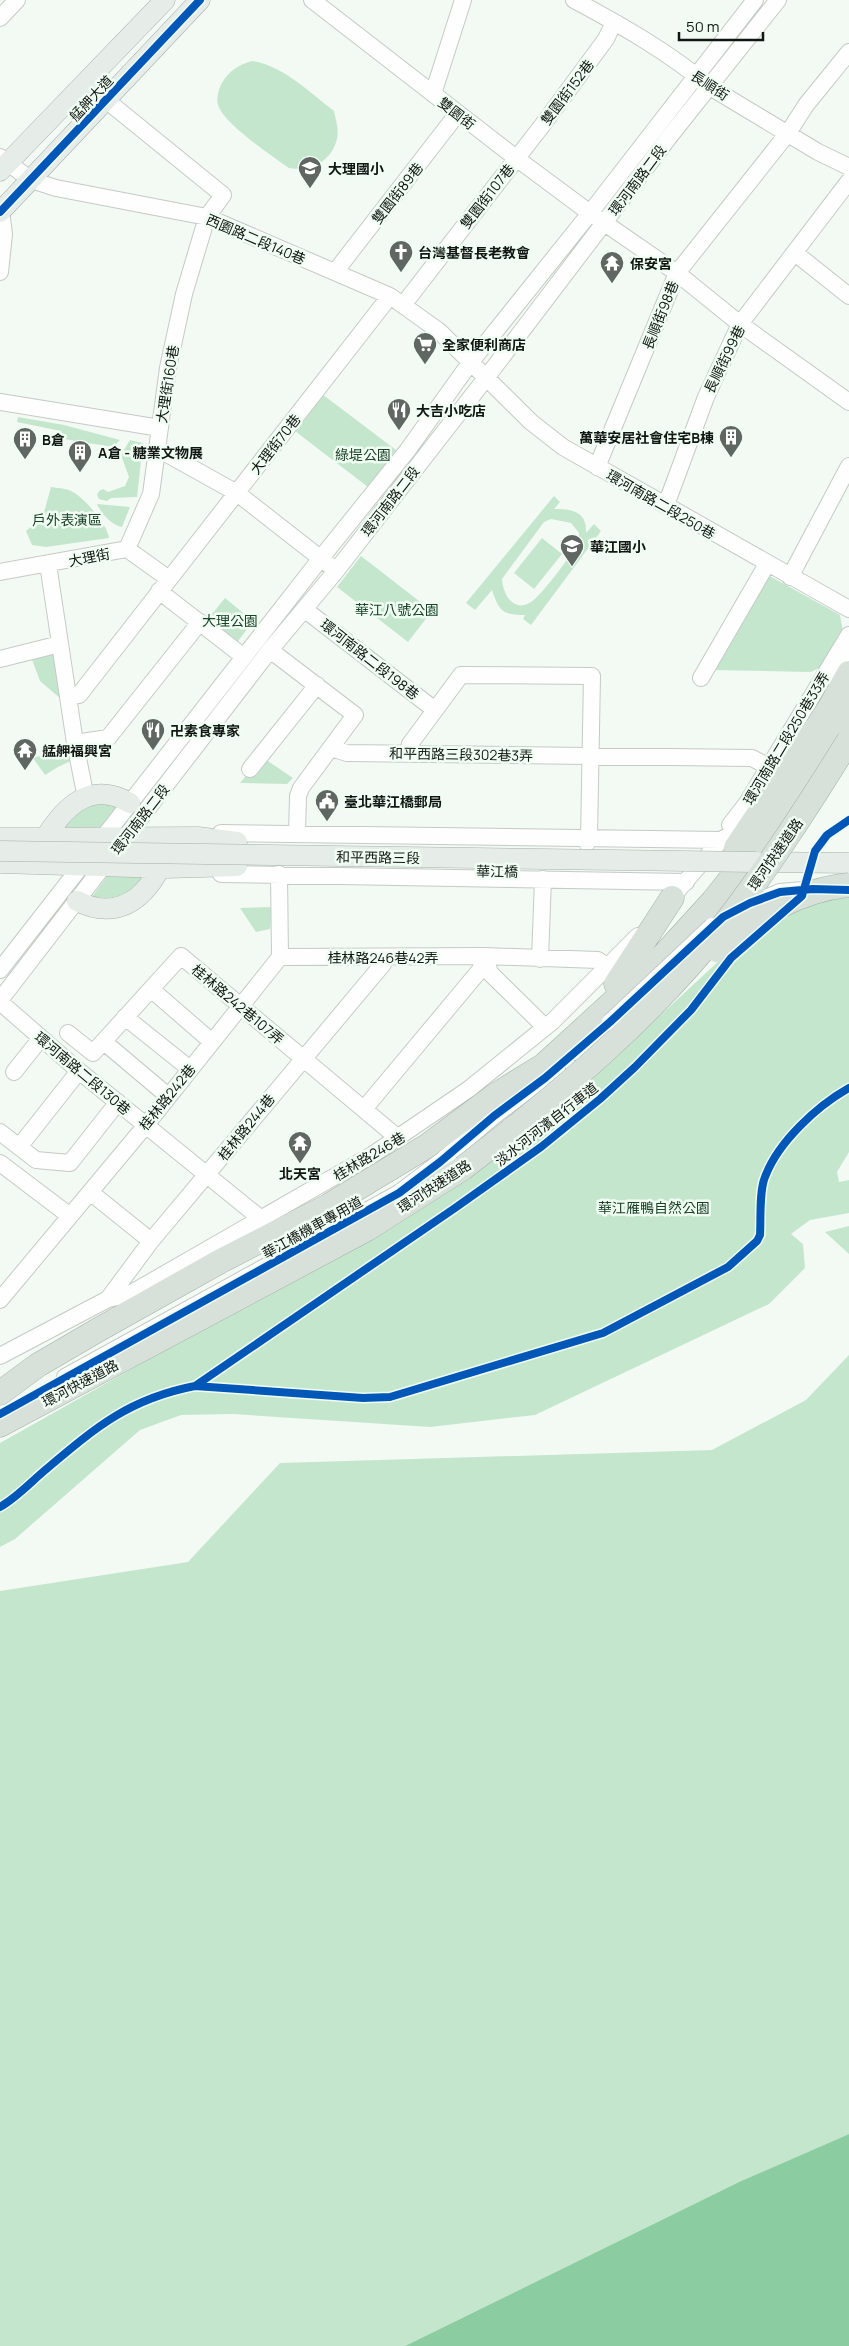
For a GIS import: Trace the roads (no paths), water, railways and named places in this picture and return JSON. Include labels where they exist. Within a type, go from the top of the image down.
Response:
[{"type":"highway","points":[[612,975],[666,934],[717,875],[757,811],[829,709],[849,673]]},
{"type":"highway","name":"環河快速道路","points":[[0,1393],[38,1364],[219,1262],[328,1206],[427,1146],[494,1096],[544,1065],[661,958],[713,901],[775,824],[849,710]]},
{"type":"highway","name":"環河快速道路","points":[[0,1425],[368,1229],[456,1173],[541,1109],[641,1016],[725,924],[788,839],[849,740]]},
{"type":"highway","points":[[641,1016],[668,1000],[738,931],[786,903],[815,892],[849,885]]},
{"type":"highway","points":[[494,1096],[612,975],[679,890]]},
{"type":"highway","points":[[0,1386],[38,1364]]},
{"type":"main road","name":"艋舺大道","points":[[2,164],[165,0]]},
{"type":"main road","name":"艋舺大道","points":[[0,212],[200,0]]},
{"type":"main road","points":[[45,838],[62,813],[86,798],[110,795],[118,796],[130,803]]},
{"type":"main road","name":"和平西路三段","points":[[0,838],[198,838],[238,842]]},
{"type":"main road","name":"華江橋","points":[[238,842],[706,850],[756,862],[849,864]]},
{"type":"main road","name":"和平西路三段","points":[[0,852],[756,862]]},
{"type":"main road","name":"華江橋","points":[[237,866],[704,874],[756,862]]},
{"type":"main road","name":"和平西路三段","points":[[0,863],[160,868],[237,866]]},
{"type":"main road","points":[[77,901],[102,909],[128,904],[148,888],[160,868]]},
{"type":"street","points":[[0,18],[18,0]]},
{"type":"street","name":"雙園街","points":[[312,0],[516,158],[590,213],[677,273],[740,324],[849,402]]},
{"type":"street","points":[[433,94],[463,0]]},
{"type":"street","name":"長順街","points":[[574,0],[614,22],[710,87],[818,152],[849,167]]},
{"type":"street","name":"環河南路二段","points":[[0,970],[244,656],[407,451],[470,363],[590,213],[755,0]]},
{"type":"street","name":"環河南路二段","points":[[0,1001],[270,650],[336,571],[670,136],[778,0]]},
{"type":"street","name":"雙園街152巷","points":[[516,158],[606,39],[614,22]]},
{"type":"street","name":"長順街98巷","points":[[597,467],[677,273],[788,133],[806,105],[844,69],[849,52]]},
{"type":"street","points":[[106,100],[223,195],[206,216]]},
{"type":"street","name":"雙園街89巷","points":[[335,272],[458,113]]},
{"type":"street","name":"雙園街107巷","points":[[396,300],[516,158]]},
{"type":"street","name":"西園路二段140巷","points":[[2,164],[31,180],[56,188],[206,216],[335,272],[396,300],[439,330],[486,378]]},
{"type":"street","name":"長順街99巷","points":[[666,505],[706,397],[740,324],[849,181]]},
{"type":"street","points":[[0,212],[4,234],[0,272]]},
{"type":"street","name":"大理街160巷","points":[[127,550],[151,494],[168,368],[184,294],[206,216]]},
{"type":"street","points":[[795,253],[849,296]]},
{"type":"street","name":"大理街70巷","points":[[69,697],[80,695],[237,493],[396,300]]},
{"type":"street","name":"環河南路二段250巷","points":[[486,378],[537,427],[563,447],[849,610]]},
{"type":"street","points":[[0,402],[160,428]]},
{"type":"street","points":[[158,449],[237,493],[336,571]]},
{"type":"street","points":[[790,577],[849,466]]},
{"type":"street","name":"大理街","points":[[0,572],[127,550],[200,622],[244,656]]},
{"type":"street","points":[[48,564],[75,744],[86,798]]},
{"type":"street","points":[[701,678],[767,564]]},
{"type":"street","name":"環河南路二段198巷","points":[[304,609],[435,710]]},
{"type":"street","points":[[75,744],[108,738],[200,622]]},
{"type":"street","name":"環河南路二段250巷33弄","points":[[721,840],[769,767],[849,635]]},
{"type":"street","points":[[0,659],[60,644]]},
{"type":"street","points":[[270,650],[355,715],[299,792],[297,834]]},
{"type":"street","points":[[679,890],[721,840],[736,831],[757,811],[824,703],[849,657]]},
{"type":"street","points":[[408,753],[410,744],[461,674],[592,676],[591,841]]},
{"type":"street","points":[[250,769],[317,686]]},
{"type":"street","name":"和平西路三段302巷3弄","points":[[331,748],[347,753],[752,758],[769,767]]},
{"type":"street","name":"和平西路三段","points":[[198,838],[216,833],[591,841],[721,840]]},
{"type":"street","name":"和平西路三段","points":[[200,868],[219,874],[543,880],[593,878],[679,890]]},
{"type":"street","points":[[279,874],[280,957]]},
{"type":"street","points":[[540,959],[543,880]]},
{"type":"street","name":"華江橋機車專用道","points":[[0,1414],[399,1193],[544,1078],[610,1022],[723,917],[750,902],[780,892],[813,889],[849,890]]},
{"type":"street","name":"桂林路242巷107弄","points":[[104,1042],[181,956],[398,1138]]},
{"type":"street","points":[[485,956],[490,973],[546,1027]]},
{"type":"street","points":[[364,1110],[480,970],[485,956]]},
{"type":"street","name":"桂林路246巷42弄","points":[[280,957],[386,958],[485,956],[598,960],[612,975]]},
{"type":"street","name":"桂林路242巷","points":[[0,1300],[146,1125],[280,957]]},
{"type":"street","name":"桂林路244巷","points":[[108,1299],[151,1241],[383,964],[386,958]]},
{"type":"street","name":"桂林路246巷","points":[[0,1356],[108,1299],[128,1295],[398,1138],[469,1089],[612,975]]},
{"type":"street","points":[[152,990],[212,1042]]},
{"type":"street","name":"環河南路二段130巷","points":[[0,1001],[79,1071],[260,1218]]},
{"type":"street","points":[[125,1017],[190,1069]]},
{"type":"street","points":[[68,1033],[93,1054],[104,1042],[168,1096]]},
{"type":"street","points":[[14,1072],[41,1038]]},
{"type":"street","points":[[19,1147],[79,1071]]},
{"type":"street","points":[[0,1132],[36,1160],[70,1163],[118,1102]]},
{"type":"street","points":[[1,1165],[70,1216]]},
{"type":"street","points":[[90,1192],[151,1241]]},
{"type":"place","name":"大理國小","points":[[310,189]]},
{"type":"place","name":"台灣基督長老教會","points":[[401,273]]},
{"type":"place","name":"保安宮","points":[[612,284]]},
{"type":"place","name":"全家便利商店","points":[[425,365]]},
{"type":"place","name":"大吉小吃店","points":[[399,431]]},
{"type":"place","name":"萬華安居社會住宅B棟","points":[[731,458]]},
{"type":"place","name":"B倉","points":[[25,460]]},
{"type":"place","name":"A倉 - 糖業文物展","points":[[80,473]]},
{"type":"place","name":"華江國小","points":[[572,567]]},
{"type":"place","name":"卍素食專家","points":[[153,751]]},
{"type":"place","name":"艋舺福興宮","points":[[25,771]]},
{"type":"place","name":"臺北華江橋郵局","points":[[327,822]]},
{"type":"place","name":"北天宮","points":[[300,1164]]},
{"type":"park label","name":"綠堤公園","points":[[363,454]]},
{"type":"park label","name":"戶外表演區","points":[[67,519]]},
{"type":"park label","name":"華江八號公園","points":[[397,609]]},
{"type":"park label","name":"大理公園","points":[[230,620]]},
{"type":"park label","name":"華江雁鴨自然公園","points":[[654,1207]]}]
